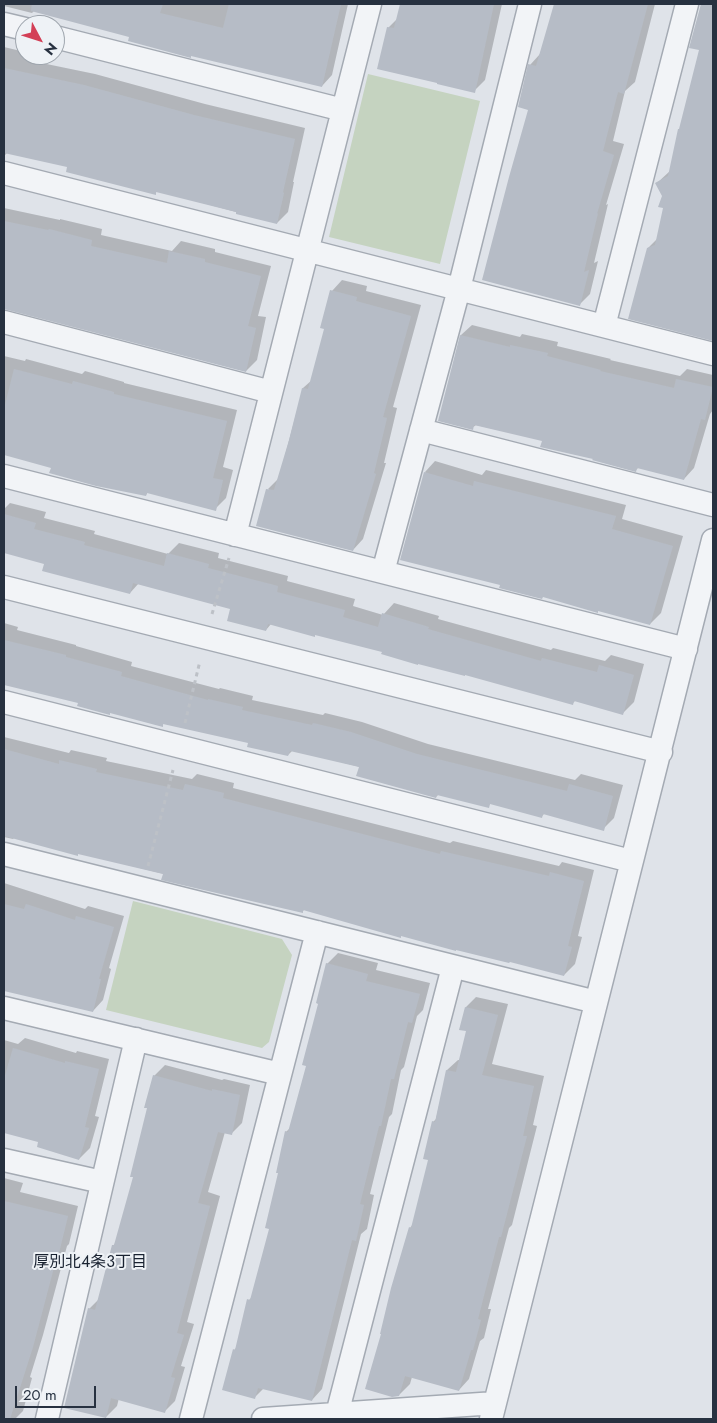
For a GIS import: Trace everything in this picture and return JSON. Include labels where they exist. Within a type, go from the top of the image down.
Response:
[{"type":"street","points":[[235,535],[370,4]]},
{"type":"street","points":[[383,572],[459,289],[530,4]]},
{"type":"street","points":[[604,326],[687,4]]},
{"type":"street","points":[[65,40],[343,110]]},
{"type":"street","points":[[4,174],[713,354]]},
{"type":"street","points":[[4,322],[271,392]]},
{"type":"street","points":[[421,430],[713,505]]},
{"type":"street","points":[[4,476],[686,649]]},
{"type":"street","points":[[262,1419],[337,1414],[493,1411],[631,861],[661,752],[713,540]]},
{"type":"street","points":[[4,587],[661,752]]},
{"type":"street","points":[[4,702],[631,861]]},
{"type":"street","points":[[4,854],[596,1002]]},
{"type":"street","points":[[192,1419],[316,932]]},
{"type":"street","points":[[337,1414],[453,966]]},
{"type":"street","points":[[4,1008],[280,1074]]},
{"type":"street","points":[[47,1419],[136,1040]]},
{"type":"street","points":[[4,1160],[102,1182]]},
{"type":"path","points":[[142,888],[205,638],[235,535]]},
{"type":"green space","points":[[368,74],[480,101],[440,264],[329,237]]},
{"type":"green space","points":[[133,901],[282,939],[292,955],[269,1042],[262,1048],[106,1010]]},
{"type":"building","points":[[32,4],[163,4],[160,13],[223,28],[229,4],[341,4],[322,87],[191,56],[191,58],[128,41],[129,37],[65,20],[65,15],[46,15],[31,11]]},
{"type":"building","points":[[400,4],[494,4],[475,93],[377,69],[387,27],[394,28]]},
{"type":"building","points":[[554,4],[648,4],[624,94],[618,92],[603,151],[614,155],[597,214],[584,272],[589,270],[580,306],[482,280],[528,110],[518,107],[528,64],[536,66]]},
{"type":"building","points":[[701,4],[713,4],[713,341],[628,319],[647,248],[655,245],[663,208],[658,207],[662,196],[655,183],[668,176],[678,129],[699,50],[689,48]]},
{"type":"building","points":[[4,68],[84,85],[194,115],[295,139],[277,224],[156,192],[156,195],[66,172],[67,167],[4,153]]},
{"type":"building","points":[[4,221],[49,229],[92,240],[91,246],[167,263],[169,251],[205,259],[205,262],[261,276],[248,326],[256,328],[246,372],[4,309]]},
{"type":"building","points":[[330,290],[357,297],[356,301],[411,316],[383,417],[387,418],[374,473],[376,474],[353,551],[256,526],[266,489],[274,490],[302,388],[308,389],[324,329],[320,328]]},
{"type":"building","points":[[460,335],[510,347],[510,345],[548,353],[547,356],[600,371],[674,388],[676,379],[713,387],[705,420],[701,419],[684,480],[637,468],[636,472],[593,459],[540,447],[542,441],[474,425],[473,430],[438,421]]},
{"type":"building","points":[[14,369],[72,384],[73,381],[114,392],[114,394],[227,421],[213,478],[223,480],[216,511],[147,493],[146,496],[96,486],[49,473],[51,468],[4,455],[4,409]]},
{"type":"building","points":[[424,472],[473,486],[474,481],[616,516],[612,529],[673,546],[650,625],[598,611],[598,613],[543,597],[542,599],[499,588],[500,585],[400,560]]},
{"type":"building","points":[[4,514],[36,523],[34,529],[85,542],[84,545],[164,566],[167,553],[209,564],[208,568],[278,586],[277,592],[345,610],[343,617],[378,627],[382,613],[429,627],[428,629],[541,661],[542,658],[597,672],[599,665],[634,675],[623,715],[574,701],[573,705],[465,675],[418,665],[381,654],[382,652],[315,635],[315,637],[268,624],[266,631],[227,621],[230,609],[133,583],[130,594],[42,571],[44,564],[4,553]]},
{"type":"building","points":[[4,640],[66,655],[66,657],[122,672],[121,676],[208,700],[243,707],[242,710],[351,732],[417,754],[567,791],[569,784],[613,796],[604,831],[543,814],[542,818],[490,804],[489,808],[437,795],[436,798],[356,776],[359,767],[290,751],[288,756],[247,747],[248,743],[163,724],[163,727],[110,713],[110,715],[77,706],[78,703],[4,685]]},
{"type":"building","points":[[4,749],[59,764],[59,760],[97,769],[96,772],[183,790],[185,784],[224,793],[223,798],[440,854],[441,851],[549,876],[550,872],[584,881],[568,946],[572,947],[564,976],[401,936],[401,938],[303,910],[303,913],[161,880],[163,874],[78,854],[78,856],[4,836]]},
{"type":"building","points":[[4,904],[24,909],[26,904],[75,920],[76,916],[114,927],[99,979],[101,979],[93,1012],[4,991]]},
{"type":"building","points":[[326,963],[368,974],[366,981],[420,994],[412,1023],[408,1022],[394,1079],[391,1079],[381,1126],[379,1126],[360,1204],[364,1205],[356,1241],[352,1240],[312,1401],[258,1388],[255,1399],[222,1390],[233,1349],[235,1350],[247,1299],[250,1300],[269,1229],[265,1228],[278,1173],[276,1173],[285,1131],[288,1132],[306,1066],[302,1065],[318,1004],[316,1003]]},
{"type":"building","points":[[465,1007],[498,1015],[482,1075],[534,1086],[523,1136],[527,1136],[478,1319],[481,1320],[473,1350],[471,1350],[459,1391],[405,1376],[399,1396],[392,1397],[365,1389],[381,1334],[391,1288],[409,1227],[411,1228],[428,1160],[423,1159],[432,1121],[435,1122],[446,1070],[456,1072],[466,1031],[459,1030]]},
{"type":"building","points":[[13,1048],[65,1063],[65,1061],[99,1069],[85,1127],[89,1128],[79,1160],[37,1147],[38,1142],[4,1133],[4,1079]]},
{"type":"building","points":[[153,1075],[212,1091],[212,1089],[240,1095],[232,1135],[218,1132],[198,1203],[210,1206],[177,1333],[184,1335],[171,1377],[175,1378],[165,1413],[111,1398],[106,1418],[64,1408],[88,1308],[95,1310],[112,1245],[114,1245],[133,1177],[130,1177],[147,1108],[144,1108]]},
{"type":"building","points":[[4,1201],[68,1216],[33,1347],[10,1419],[4,1419]]},
{"type":"district","name":"厚別北4条3丁目","points":[[90,1263]]}]
